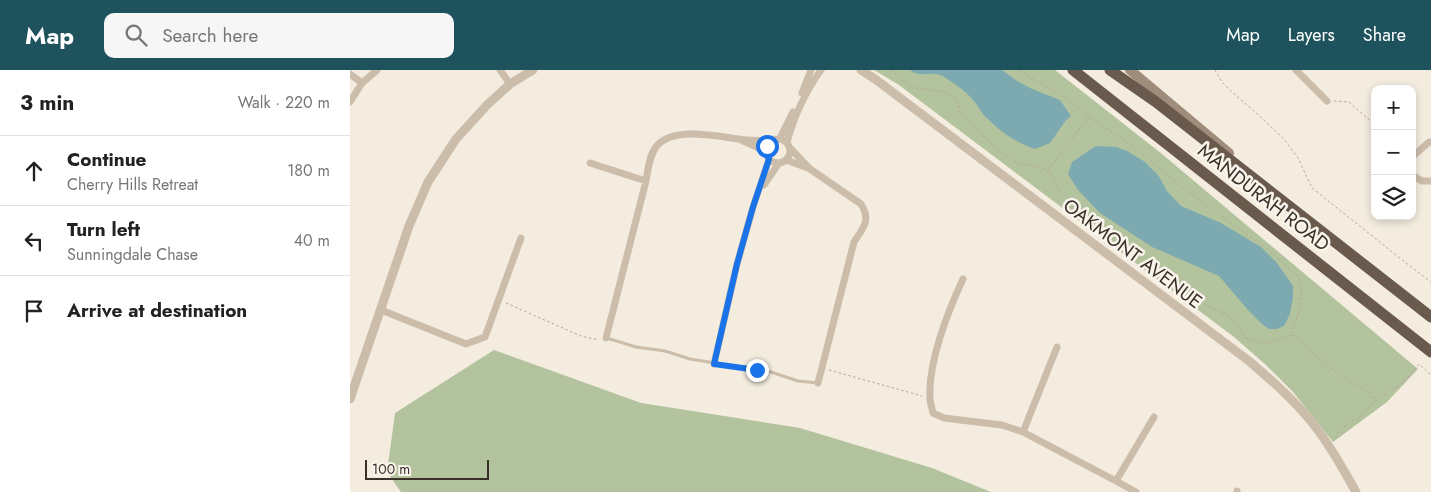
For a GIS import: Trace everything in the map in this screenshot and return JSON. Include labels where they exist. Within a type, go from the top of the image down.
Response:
[{"type":"highway","name":"MANDURAH ROAD","points":[[1074,70],[1431,352]]},
{"type":"highway","name":"MANDURAH ROAD","points":[[1110,70],[1156,102],[1431,316]]},
{"type":"main road","points":[[1130,70],[1207,134],[1276,196]]},
{"type":"street","points":[[350,102],[362,83],[377,70]]},
{"type":"street","points":[[500,70],[510,84]]},
{"type":"street","points":[[350,399],[409,226],[428,182],[456,139],[487,105],[510,84],[533,70]]},
{"type":"street","points":[[780,138],[811,70]]},
{"type":"street","points":[[759,191],[790,155],[789,146],[792,126],[799,109],[821,70]]},
{"type":"street","name":"OAKMONT AVENUE","points":[[861,70],[1249,361],[1309,419],[1336,457],[1356,492]]},
{"type":"street","points":[[1296,70],[1327,101]]},
{"type":"street","points":[[350,74],[362,83]]},
{"type":"street","points":[[606,338],[654,149],[661,142],[674,136],[704,134],[740,140],[766,150]]},
{"type":"street","points":[[714,364],[737,264],[769,159],[766,150],[767,146],[774,138],[780,138],[810,169],[861,204],[866,212],[866,220],[854,242],[818,383]]},
{"type":"street","points":[[740,140],[770,141]]},
{"type":"street","points":[[1416,153],[1431,142]]},
{"type":"street","points":[[769,159],[774,162],[783,162],[810,169]]},
{"type":"street","points":[[590,163],[646,181]]},
{"type":"street","points":[[1416,178],[1431,182]]},
{"type":"street","points":[[381,310],[466,344],[485,336],[521,238]]},
{"type":"street","points":[[963,279],[953,300],[937,347],[932,370],[930,398],[933,413],[944,418],[1002,425],[1023,432],[1136,492]]},
{"type":"street","points":[[1023,432],[1057,347]]},
{"type":"street","points":[[1116,481],[1154,418]]},
{"type":"lane","points":[[606,338],[636,347],[665,351],[714,364],[771,372],[798,382],[818,383]]},
{"type":"path","points":[[891,70],[906,83],[915,87],[943,91],[955,98],[960,113],[1013,161],[1043,168],[1048,171],[1061,194],[1067,196],[1124,246],[1160,271],[1182,278],[1201,302],[1232,319],[1247,339],[1269,343],[1292,335],[1295,336],[1316,356],[1349,382],[1369,392],[1375,401]]},
{"type":"path","points":[[1019,70],[1054,90],[1135,148],[1182,187],[1267,249],[1299,277],[1302,286],[1300,311],[1292,335]]},
{"type":"path","points":[[1215,70],[1222,82],[1284,140],[1298,158],[1312,188],[1431,282]]},
{"type":"path","points":[[1327,101],[1349,102],[1371,121]]},
{"type":"path","points":[[1048,171],[1089,116]]},
{"type":"path","points":[[498,300],[582,336],[594,339],[606,338]]},
{"type":"path","points":[[1334,438],[1337,437],[1338,432],[1353,420],[1358,420],[1375,401],[1402,385],[1419,364],[1431,374]]},
{"type":"path","points":[[822,368],[930,398]]},
{"type":"green space","points":[[874,70],[1055,70],[1162,154],[1418,369],[1387,402],[1333,442],[1293,392],[1234,337],[899,85]]},
{"type":"green space","points":[[494,350],[641,403],[800,428],[932,468],[991,492],[401,492],[387,472],[395,413]]},
{"type":"water","points":[[910,70],[1002,70],[1032,89],[1060,100],[1071,116],[1050,143],[1035,149],[1028,147],[997,128],[966,93],[943,76],[939,74],[919,74]]},
{"type":"water","points":[[1096,146],[1116,147],[1127,151],[1145,162],[1158,175],[1167,191],[1181,206],[1221,223],[1261,247],[1277,263],[1293,286],[1290,314],[1284,326],[1277,329],[1269,329],[1248,310],[1219,276],[1152,247],[1100,213],[1078,190],[1068,174],[1072,162]]},
{"type":"route","points":[[757,370],[714,364],[737,264],[769,159],[766,154],[767,146]]}]
